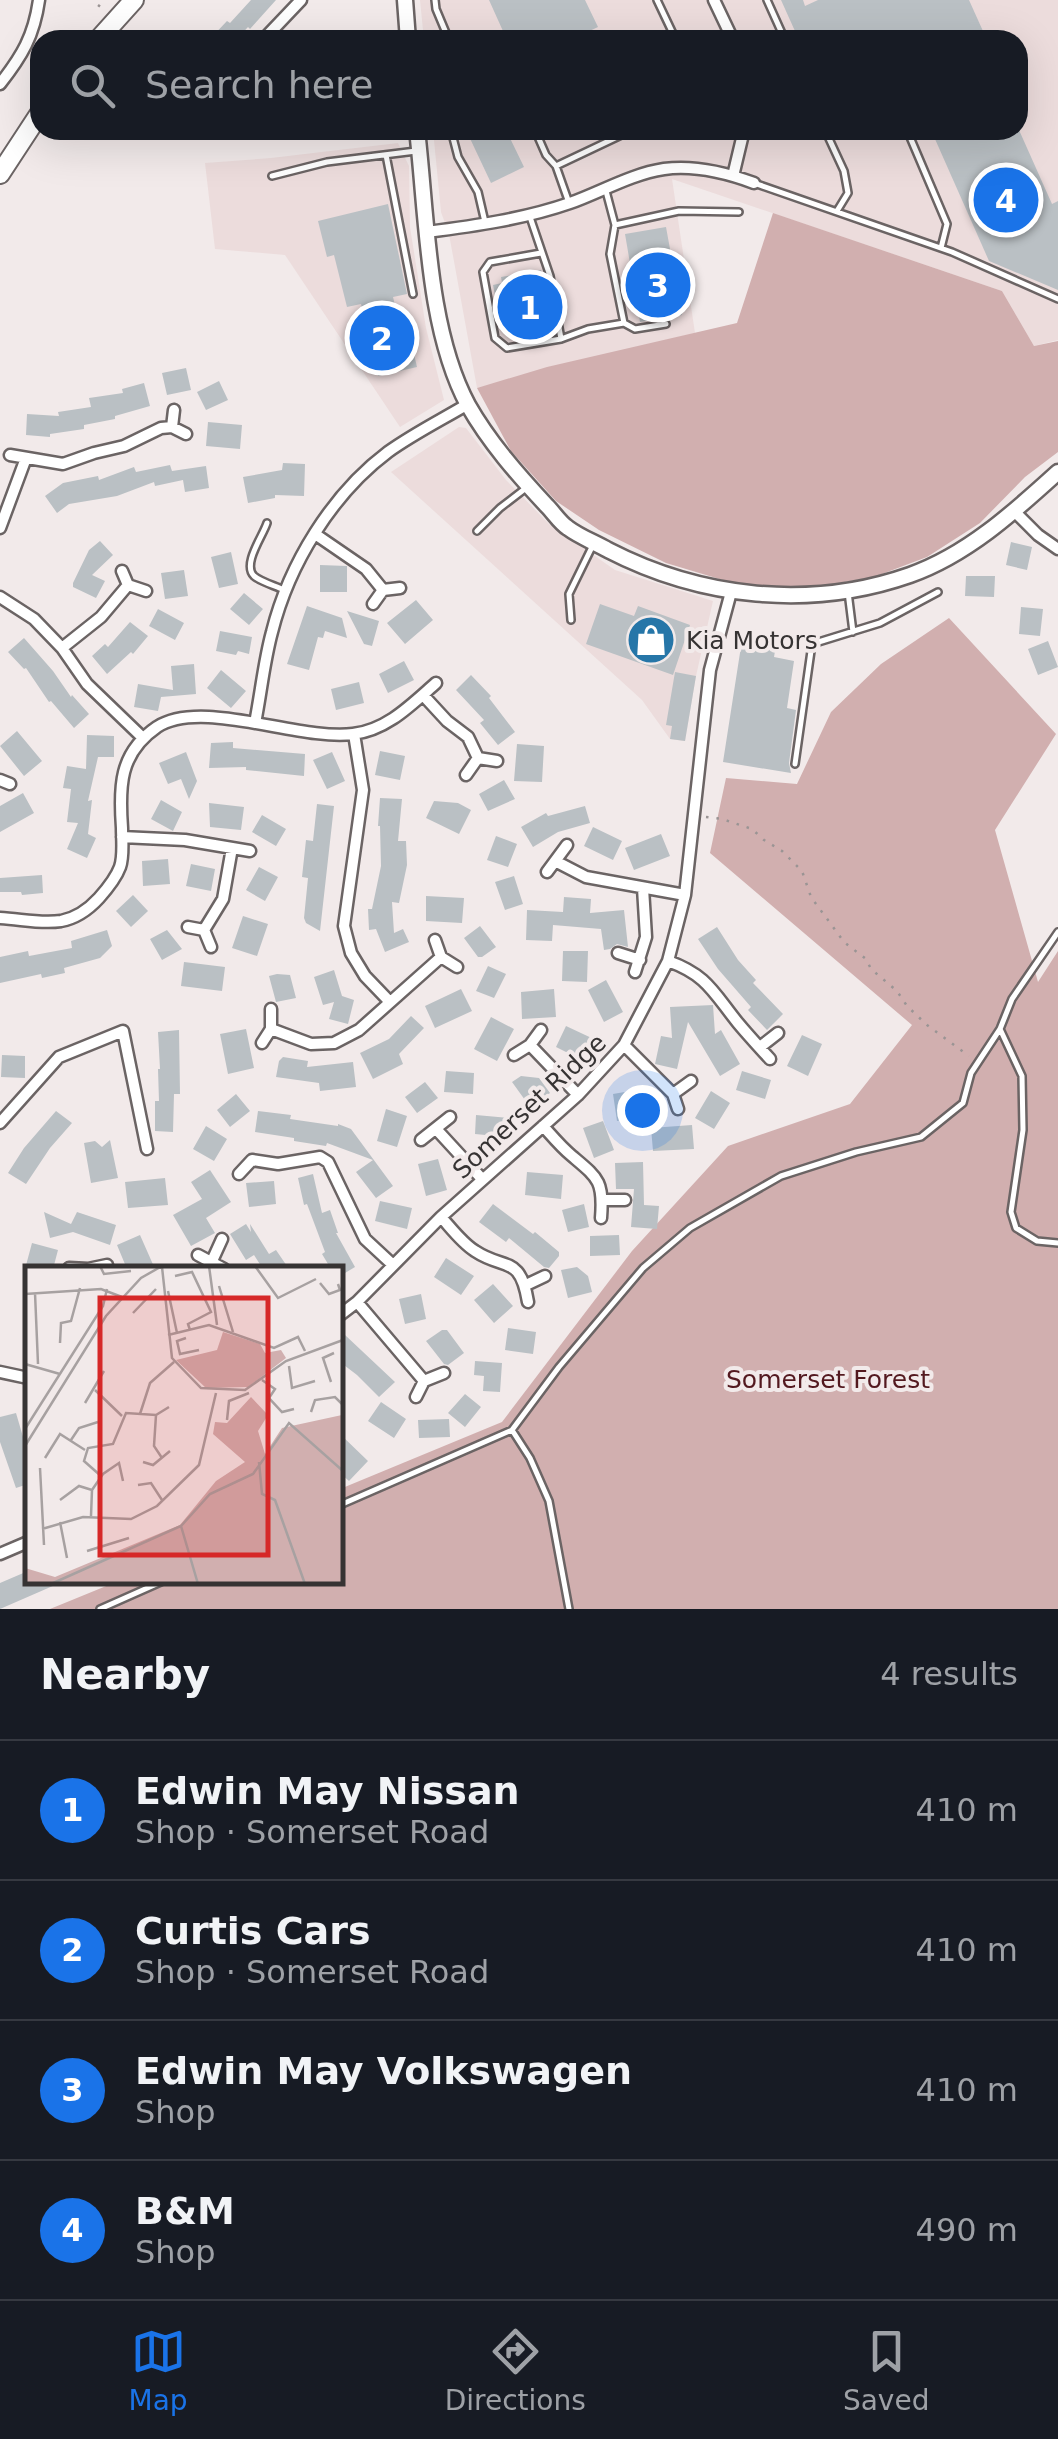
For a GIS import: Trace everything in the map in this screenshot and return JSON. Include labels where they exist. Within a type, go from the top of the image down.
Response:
[{"type":"highway","points":[[106,30],[134,0]]},
{"type":"highway","points":[[0,174],[30,128]]},
{"type":"street","points":[[32,30],[39,0]]},
{"type":"street","points":[[272,30],[301,0]]},
{"type":"street","points":[[405,0],[407,30]]},
{"type":"street","points":[[714,0],[728,30]]},
{"type":"street","points":[[0,84],[24,52],[30,36]]},
{"type":"street","points":[[418,140],[426,232],[440,320],[456,378],[468,404],[506,460],[568,528],[636,564],[731,592],[798,596],[848,592],[910,575],[965,547],[1000,524],[1058,472]]},
{"type":"street","points":[[734,176],[742,140]]},
{"type":"street","points":[[426,232],[529,214],[662,169],[734,176],[754,183]]},
{"type":"street","points":[[255,724],[271,634],[284,590],[315,534],[345,492],[387,453],[468,404]]},
{"type":"street","points":[[172,427],[174,410]]},
{"type":"street","points":[[10,455],[64,464],[124,446],[160,428],[172,427],[186,434]]},
{"type":"street","points":[[0,528],[26,458]]},
{"type":"street","points":[[1014,511],[1058,549]]},
{"type":"street","points":[[315,534],[366,569],[382,590]]},
{"type":"street","points":[[122,571],[128,585],[146,591]]},
{"type":"street","points":[[62,648],[101,617],[128,585]]},
{"type":"street","points":[[382,590],[400,588]]},
{"type":"street","points":[[373,604],[382,590]]},
{"type":"street","name":"Somerset Ridge","points":[[342,1313],[440,1217],[578,1095],[624,1045],[668,961],[685,895],[710,670],[731,592]]},
{"type":"street","points":[[0,597],[34,619],[62,648],[87,684],[142,737]]},
{"type":"street","points":[[0,918],[37,923],[64,920],[87,912],[107,889],[120,866],[122,772],[142,737],[166,722],[196,716],[354,734],[394,720],[436,683]]},
{"type":"street","points":[[423,695],[468,737],[478,758]]},
{"type":"street","points":[[354,734],[363,790],[344,926],[351,954],[389,1001]]},
{"type":"street","points":[[478,758],[496,761]]},
{"type":"street","points":[[466,775],[478,758]]},
{"type":"street","points":[[122,837],[185,840],[250,851]]},
{"type":"street","points":[[547,872],[568,845]]},
{"type":"street","points":[[204,930],[223,899],[232,848]]},
{"type":"street","points":[[557,862],[586,878],[685,895]]},
{"type":"street","points":[[635,972],[646,937],[643,888]]},
{"type":"street","points":[[188,927],[204,930]]},
{"type":"street","points":[[204,930],[211,946]]},
{"type":"street","points":[[435,940],[441,957],[457,967]]},
{"type":"street","points":[[618,953],[640,960]]},
{"type":"street","points":[[272,1029],[311,1044],[334,1044],[359,1030],[441,957]]},
{"type":"street","points":[[668,961],[688,968],[710,984],[739,1025],[770,1058]]},
{"type":"street","points":[[262,1043],[272,1029],[271,1009]]},
{"type":"street","points":[[514,1055],[530,1045],[541,1030]]},
{"type":"street","points":[[2,1114],[59,1057],[124,1031],[147,1149]]},
{"type":"street","points":[[760,1047],[778,1033]]},
{"type":"street","points":[[530,1045],[578,1095]]},
{"type":"street","points":[[624,1045],[673,1094],[678,1109]]},
{"type":"street","points":[[673,1094],[691,1081]]},
{"type":"street","points":[[421,1140],[450,1118]]},
{"type":"street","points":[[543,1126],[590,1169],[600,1189],[601,1218]]},
{"type":"street","points":[[437,1130],[482,1180]]},
{"type":"street","points":[[248,1146],[252,1160]]},
{"type":"street","points":[[252,1160],[278,1164],[320,1157],[328,1162],[365,1239],[393,1265]]},
{"type":"street","points":[[239,1174],[252,1160]]},
{"type":"street","points":[[602,1200],[625,1200]]},
{"type":"street","points":[[440,1217],[475,1252],[511,1266],[526,1284],[528,1302]]},
{"type":"street","points":[[212,1261],[222,1239]]},
{"type":"street","points":[[198,1255],[220,1266]]},
{"type":"street","points":[[102,1266],[107,1265]]},
{"type":"street","points":[[526,1284],[545,1276]]},
{"type":"street","points":[[357,1302],[424,1381]]},
{"type":"street","points":[[0,1372],[25,1377]]},
{"type":"street","points":[[416,1397],[424,1381],[444,1373]]},
{"type":"street","points":[[0,1554],[25,1543]]},
{"type":"lane","points":[[435,0],[445,30]]},
{"type":"lane","points":[[657,0],[671,30]]},
{"type":"lane","points":[[767,0],[780,30]]},
{"type":"lane","points":[[454,140],[458,157],[478,192],[485,222]]},
{"type":"lane","points":[[539,140],[556,166],[570,203]]},
{"type":"lane","points":[[556,166],[611,140]]},
{"type":"lane","points":[[830,140],[844,171],[848,194],[837,212]]},
{"type":"lane","points":[[911,140],[947,224],[941,248]]},
{"type":"lane","points":[[272,176],[327,162],[420,151]]},
{"type":"lane","points":[[386,155],[412,294]]},
{"type":"lane","points":[[754,183],[941,248],[1058,299]]},
{"type":"lane","points":[[605,188],[615,225],[610,254],[624,323]]},
{"type":"lane","points":[[615,225],[679,211],[739,212]]},
{"type":"lane","points":[[529,214],[550,276],[562,339]]},
{"type":"lane","points":[[542,253],[490,262],[483,272],[496,338],[507,348],[624,323],[635,330],[666,324]]},
{"type":"lane","points":[[477,531],[528,486]]},
{"type":"lane","points":[[267,523],[250,568],[254,575],[284,590]]},
{"type":"lane","points":[[571,620],[569,594],[595,542]]},
{"type":"lane","points":[[848,592],[854,632]]},
{"type":"lane","points":[[795,764],[812,644],[880,623],[938,592]]},
{"type":"lane","points":[[342,1503],[512,1430],[559,1367],[643,1268],[690,1228],[781,1176],[921,1137],[963,1103],[971,1073],[1000,1029],[1012,1000],[1058,932]]},
{"type":"lane","points":[[1000,1029],[1022,1076],[1023,1130],[1011,1212],[1016,1228],[1036,1242],[1058,1243]]},
{"type":"lane","points":[[512,1430],[530,1458],[549,1501],[570,1609]]},
{"type":"lane","points":[[100,1609],[156,1584]]},
{"type":"path","points":[[695,816],[722,819],[752,829],[782,851],[802,871],[812,897],[844,942],[866,959],[871,969],[927,1025],[978,1063]]},
{"type":"shaded area","points":[[420,0],[1058,0],[1058,340],[1034,346],[1002,291],[672,179],[695,333],[477,388],[449,234],[441,212],[434,140],[1028,140],[1028,30],[423,30]]},
{"type":"shaded area","points":[[398,143],[409,166],[410,227],[426,328],[444,400],[400,427],[285,255],[215,249],[205,163]]},
{"type":"shaded area","points":[[459,427],[466,428],[506,480],[549,524],[615,570],[713,601],[685,741],[670,739],[642,700],[391,472]]},
{"type":"green space","points":[[773,213],[1002,291],[1034,346],[1058,341],[1058,452],[1025,477],[980,523],[927,557],[874,577],[815,587],[746,587],[666,563],[599,530],[556,501],[511,451],[477,388],[547,367],[737,323]]},
{"type":"green space","name":"Somerset Forest","points":[[949,618],[1056,734],[995,830],[1038,982],[1058,951],[1058,1609],[50,1609],[111,1584],[342,1584],[342,1488],[502,1422],[632,1251],[728,1146],[850,1104],[912,1025],[710,853],[726,778],[797,784],[831,712],[881,664]]},
{"type":"building","points":[[251,0],[276,0],[250,29],[218,30],[227,21],[230,23]]},
{"type":"building","points":[[489,0],[585,0],[598,27],[592,30],[502,30]]},
{"type":"building","points":[[781,0],[803,0],[805,6],[818,0],[969,0],[982,30],[794,30]]},
{"type":"building","points":[[471,140],[511,140],[524,167],[491,183]]},
{"type":"building","points":[[935,140],[1023,140],[1052,204],[1058,201],[1058,290],[989,261]]},
{"type":"building","points":[[388,204],[407,294],[393,297],[401,330],[408,328],[417,367],[378,376],[361,304],[347,307],[334,255],[327,257],[318,221]]},
{"type":"building","points":[[666,227],[682,315],[640,322],[625,234]]},
{"type":"building","points":[[541,270],[553,330],[513,337],[509,309],[498,311],[493,285],[502,283],[501,277]]},
{"type":"building","points":[[186,368],[191,390],[167,395],[162,373]]},
{"type":"building","points":[[219,381],[228,400],[206,410],[197,392]]},
{"type":"building","points":[[144,383],[150,406],[50,437],[26,435],[27,414],[59,416],[58,412],[91,407],[89,398],[123,393],[122,389]]},
{"type":"building","points":[[208,422],[242,425],[240,449],[206,446]]},
{"type":"building","points":[[283,463],[305,464],[304,496],[275,495],[248,503],[243,477],[282,470]]},
{"type":"building","points":[[170,465],[172,471],[206,466],[209,488],[185,492],[183,480],[155,486],[154,482],[117,496],[69,504],[57,513],[45,496],[63,483],[98,476],[99,480],[134,467],[136,472]]},
{"type":"building","points":[[100,541],[113,555],[92,575],[105,581],[96,598],[73,587],[73,583],[89,550]]},
{"type":"building","points":[[1011,542],[1032,547],[1027,570],[1006,565]]},
{"type":"building","points":[[231,552],[238,584],[219,588],[211,557]]},
{"type":"building","points":[[320,565],[347,566],[347,592],[320,592]]},
{"type":"building","points":[[184,570],[188,596],[165,599],[161,573]]},
{"type":"building","points":[[966,576],[995,576],[994,597],[965,596]]},
{"type":"building","points":[[244,593],[263,609],[249,625],[230,609]]},
{"type":"building","points":[[416,600],[433,620],[405,644],[387,623]]},
{"type":"building","points":[[600,604],[634,616],[638,606],[690,625],[673,675],[586,644]]},
{"type":"building","points":[[307,606],[342,618],[347,638],[325,631],[323,638],[318,637],[309,670],[287,664]]},
{"type":"building","points":[[1021,607],[1043,609],[1040,636],[1019,634]]},
{"type":"building","points":[[158,609],[184,623],[175,640],[149,626]]},
{"type":"building","points":[[347,611],[379,621],[372,646],[364,644]]},
{"type":"building","points":[[130,622],[148,636],[133,654],[107,674],[92,656],[105,644],[108,647]]},
{"type":"building","points":[[220,631],[252,637],[249,654],[216,651]]},
{"type":"building","points":[[24,638],[89,714],[74,728],[49,702],[26,668],[8,652]]},
{"type":"building","points":[[742,640],[776,645],[774,657],[794,661],[787,708],[796,710],[791,773],[723,762]]},
{"type":"building","points":[[1048,641],[1058,667],[1038,675],[1028,649]]},
{"type":"building","points":[[404,661],[414,680],[388,693],[379,674]]},
{"type":"building","points":[[194,664],[196,694],[161,697],[158,711],[134,707],[138,684],[173,690],[171,666]]},
{"type":"building","points":[[221,670],[246,691],[231,708],[207,688]]},
{"type":"building","points":[[675,672],[696,676],[685,741],[670,739],[672,726],[666,725]]},
{"type":"building","points":[[471,675],[515,732],[498,745],[480,723],[484,720],[456,690]]},
{"type":"building","points":[[359,682],[364,703],[336,710],[331,689]]},
{"type":"building","points":[[17,731],[42,761],[24,776],[0,746]]},
{"type":"building","points":[[87,735],[114,736],[114,757],[98,757],[88,801],[92,800],[88,834],[96,838],[87,858],[67,849],[78,823],[67,822],[71,789],[63,788],[67,766],[86,769]]},
{"type":"building","points":[[233,742],[233,748],[305,754],[304,776],[246,767],[209,768],[211,743]]},
{"type":"building","points":[[517,744],[544,746],[542,782],[514,781]]},
{"type":"building","points":[[380,751],[405,756],[400,780],[375,775]]},
{"type":"building","points":[[186,752],[197,781],[189,799],[181,779],[168,784],[159,763]]},
{"type":"building","points":[[332,752],[345,781],[327,789],[313,760]]},
{"type":"building","points":[[504,780],[515,799],[488,811],[479,794]]},
{"type":"building","points":[[23,793],[34,813],[0,832],[0,806]]},
{"type":"building","points":[[380,798],[402,799],[398,841],[406,841],[407,865],[399,903],[392,902],[394,933],[403,929],[409,942],[385,952],[376,929],[369,930],[368,909],[372,909],[381,866]]},
{"type":"building","points":[[161,800],[182,812],[173,831],[151,819]]},
{"type":"building","points":[[434,801],[458,803],[471,810],[459,834],[426,818]]},
{"type":"building","points":[[209,803],[244,807],[241,830],[210,827]]},
{"type":"building","points":[[317,804],[334,806],[320,931],[304,918],[308,878],[302,877],[306,840],[313,841]]},
{"type":"building","points":[[585,806],[590,823],[558,832],[533,847],[521,827],[546,813],[548,816]]},
{"type":"building","points":[[262,815],[286,829],[276,846],[252,832]]},
{"type":"building","points":[[593,827],[622,841],[613,860],[584,846]]},
{"type":"building","points":[[661,834],[670,856],[634,870],[625,848]]},
{"type":"building","points":[[496,836],[517,844],[508,867],[487,860]]},
{"type":"building","points":[[168,859],[170,884],[143,886],[142,861]]},
{"type":"building","points":[[191,864],[215,869],[211,891],[186,886]]},
{"type":"building","points":[[259,867],[278,877],[265,901],[246,890]]},
{"type":"building","points":[[42,875],[43,893],[0,892],[0,878]]},
{"type":"building","points":[[514,876],[523,904],[505,910],[495,882]]},
{"type":"building","points":[[133,895],[148,911],[131,927],[116,911]]},
{"type":"building","points":[[426,896],[464,898],[462,923],[426,921]]},
{"type":"building","points":[[564,897],[591,899],[590,913],[624,910],[628,947],[617,944],[604,950],[601,929],[553,925],[552,941],[526,940],[527,910],[563,912]]},
{"type":"building","points":[[243,916],[268,924],[257,956],[232,948]]},
{"type":"building","points":[[480,926],[496,947],[478,957],[464,938]]},
{"type":"building","points":[[717,927],[756,980],[753,983],[783,1014],[767,1030],[748,1010],[751,1007],[698,939]]},
{"type":"building","points":[[107,930],[112,946],[100,958],[64,968],[65,973],[0,983],[0,957],[72,948],[71,941]]},
{"type":"building","points":[[167,930],[182,949],[162,960],[150,939]]},
{"type":"building","points":[[563,951],[588,951],[587,982],[562,981]]},
{"type":"building","points":[[184,962],[225,967],[222,991],[181,986]]},
{"type":"building","points":[[488,966],[506,974],[494,998],[476,991]]},
{"type":"building","points":[[334,970],[342,996],[354,1000],[348,1024],[329,1019],[334,1002],[323,1005],[314,977]]},
{"type":"building","points":[[290,975],[296,998],[276,1002],[269,976]]},
{"type":"building","points":[[606,980],[623,1012],[604,1022],[588,990]]},
{"type":"building","points":[[461,989],[472,1011],[435,1028],[425,1006]]},
{"type":"building","points":[[554,989],[556,1017],[522,1019],[521,992]]},
{"type":"building","points":[[713,1005],[715,1034],[721,1030],[740,1064],[720,1076],[688,1022],[677,1069],[655,1064],[661,1036],[672,1038],[670,1007]]},
{"type":"building","points":[[411,1016],[424,1028],[399,1054],[403,1064],[373,1079],[360,1053],[389,1039]]},
{"type":"building","points":[[491,1017],[514,1029],[497,1061],[474,1049]]},
{"type":"building","points":[[566,1026],[598,1041],[588,1063],[556,1047]]},
{"type":"building","points":[[246,1029],[254,1068],[228,1074],[220,1034]]},
{"type":"building","points":[[179,1030],[180,1094],[174,1094],[173,1132],[155,1131],[160,1069],[158,1032]]},
{"type":"building","points":[[802,1035],[822,1044],[808,1076],[787,1066]]},
{"type":"building","points":[[2,1055],[25,1056],[25,1078],[1,1077]]},
{"type":"building","points":[[283,1057],[308,1061],[307,1067],[353,1062],[356,1087],[320,1091],[319,1083],[276,1077]]},
{"type":"building","points":[[446,1071],[474,1073],[473,1094],[444,1092]]},
{"type":"building","points":[[742,1071],[771,1080],[765,1099],[736,1090]]},
{"type":"building","points":[[521,1076],[539,1078],[550,1093],[530,1107],[512,1082]]},
{"type":"building","points":[[425,1082],[438,1098],[417,1113],[405,1097]]},
{"type":"building","points":[[648,1088],[653,1114],[617,1121],[613,1094]]},
{"type":"building","points":[[711,1091],[730,1103],[714,1129],[695,1118]]},
{"type":"building","points":[[236,1094],[250,1111],[230,1127],[217,1110]]},
{"type":"building","points":[[386,1109],[407,1116],[397,1147],[377,1141]]},
{"type":"building","points":[[56,1111],[72,1123],[26,1184],[8,1173]]},
{"type":"building","points":[[258,1111],[351,1129],[393,1186],[376,1198],[356,1172],[373,1160],[327,1143],[326,1146],[255,1132]]},
{"type":"building","points":[[476,1115],[509,1118],[507,1137],[475,1134]]},
{"type":"building","points":[[603,1121],[614,1150],[594,1158],[583,1128]]},
{"type":"building","points":[[692,1125],[694,1149],[653,1151],[651,1128]]},
{"type":"building","points":[[206,1126],[227,1139],[214,1161],[193,1149]]},
{"type":"building","points":[[110,1140],[118,1178],[91,1183],[84,1143],[95,1141],[102,1147]]},
{"type":"building","points":[[438,1159],[447,1190],[426,1196],[418,1164]]},
{"type":"building","points":[[643,1162],[644,1205],[659,1206],[657,1229],[631,1227],[634,1189],[616,1189],[615,1163]]},
{"type":"building","points":[[210,1170],[231,1202],[206,1218],[215,1233],[191,1246],[173,1215],[202,1199],[191,1182]]},
{"type":"building","points":[[527,1172],[563,1175],[561,1199],[525,1195]]},
{"type":"building","points":[[313,1174],[322,1213],[330,1210],[336,1233],[355,1267],[342,1275],[342,1266],[329,1266],[322,1254],[325,1252],[307,1204],[304,1205],[298,1178]]},
{"type":"building","points":[[165,1178],[168,1205],[128,1208],[125,1182]]},
{"type":"building","points":[[274,1181],[276,1204],[249,1207],[246,1183]]},
{"type":"building","points":[[380,1201],[412,1208],[407,1229],[375,1221]]},
{"type":"building","points":[[493,1204],[559,1252],[549,1268],[509,1238],[506,1242],[479,1222]]},
{"type":"building","points":[[584,1204],[589,1227],[568,1232],[562,1210]]},
{"type":"building","points":[[44,1212],[71,1224],[77,1212],[116,1225],[110,1245],[73,1232],[50,1238]]},
{"type":"building","points":[[246,1224],[251,1232],[250,1224],[269,1254],[276,1250],[287,1266],[261,1266],[254,1255],[246,1260],[230,1234]]},
{"type":"building","points":[[140,1235],[154,1266],[126,1266],[117,1245]]},
{"type":"building","points":[[619,1235],[620,1255],[590,1256],[590,1236]]},
{"type":"building","points":[[32,1243],[58,1250],[54,1266],[26,1266]]},
{"type":"building","points":[[446,1258],[474,1276],[461,1295],[434,1277]]},
{"type":"building","points":[[577,1267],[588,1276],[592,1292],[568,1298],[561,1270]]},
{"type":"building","points":[[493,1284],[513,1306],[494,1323],[474,1300]]},
{"type":"building","points":[[421,1294],[426,1319],[405,1324],[399,1299]]},
{"type":"building","points":[[508,1328],[536,1332],[533,1354],[505,1350]]},
{"type":"building","points":[[447,1330],[464,1353],[448,1365],[426,1341]]},
{"type":"building","points":[[345,1335],[395,1382],[379,1397],[342,1364]]},
{"type":"building","points":[[475,1361],[502,1363],[500,1392],[483,1391],[484,1376],[474,1375]]},
{"type":"building","points":[[465,1394],[481,1407],[465,1427],[448,1413]]},
{"type":"building","points":[[381,1402],[406,1419],[394,1438],[368,1421]]},
{"type":"building","points":[[16,1413],[25,1444],[25,1485],[16,1488],[0,1442],[0,1417]]},
{"type":"building","points":[[449,1419],[450,1437],[419,1438],[418,1420]]},
{"type":"building","points":[[342,1436],[368,1461],[349,1481],[342,1475]]},
{"type":"building","points":[[25,1572],[25,1584],[57,1584],[0,1609],[0,1583]]},
{"type":"place","name":"B&M","points":[[1006,200]]},
{"type":"place","name":"Edwin May Volkswagen","points":[[658,285]]},
{"type":"place","name":"Edwin May Nissan","points":[[530,307]]},
{"type":"place","name":"Curtis Cars","points":[[382,338]]},
{"type":"place","name":"Kia Motors","points":[[651,640]]}]
